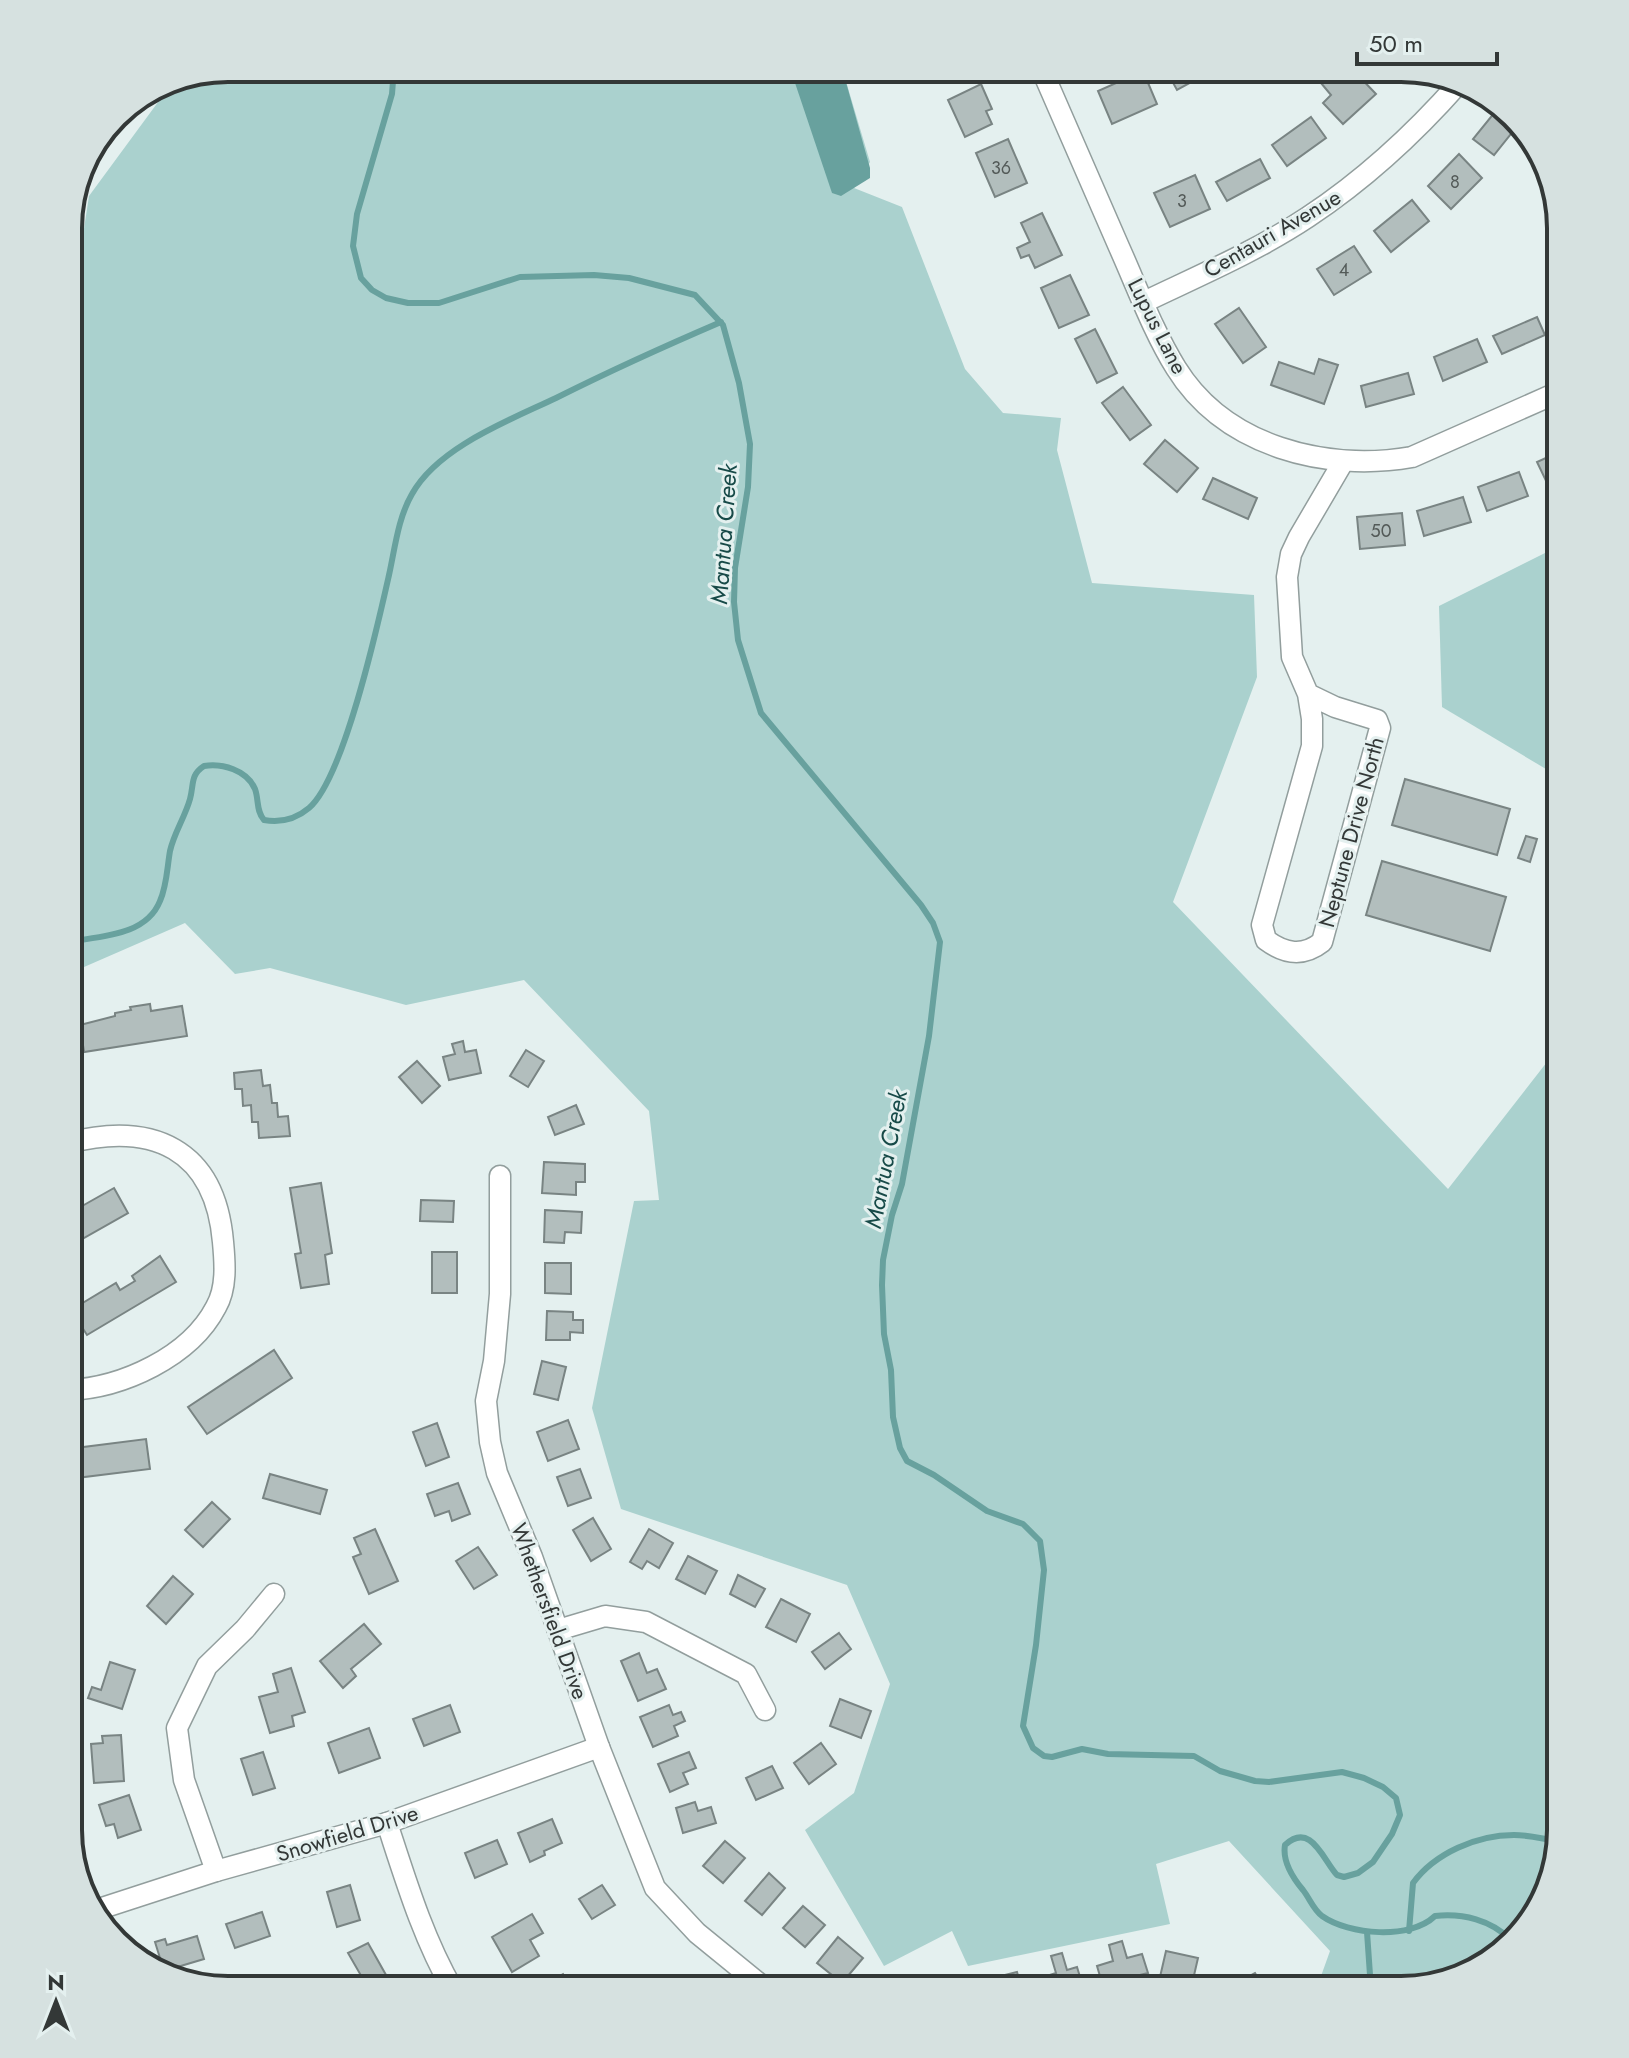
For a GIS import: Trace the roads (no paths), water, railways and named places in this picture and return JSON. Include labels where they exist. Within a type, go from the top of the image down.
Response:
[{"type":"street","name":"Lupus Lane","points":[[1047,82],[1176,369],[1198,396],[1255,438],[1298,455],[1343,462],[1367,463],[1412,457],[1547,397]]},
{"type":"street","name":"Centauri Avenue","points":[[1144,302],[1247,252],[1307,218],[1363,177],[1415,130],[1451,91]]},
{"type":"street","name":"Neptune Drive North","points":[[1308,694],[1335,707],[1377,720],[1380,728],[1322,942],[1310,952],[1296,953],[1276,948],[1266,940],[1262,925],[1312,746],[1308,694],[1292,657],[1287,577],[1299,537],[1343,462]]},
{"type":"street","points":[[82,1140],[152,1138],[178,1151],[205,1176],[215,1197],[222,1225],[224,1272],[224,1286],[216,1308],[176,1352],[147,1372],[82,1387]]},
{"type":"street","name":"Whethersfield Drive","points":[[500,1176],[500,1294],[494,1361],[486,1401],[497,1473],[532,1557],[599,1747],[655,1888],[697,1933],[750,1976]]},
{"type":"street","points":[[216,1871],[184,1780],[177,1728],[207,1666],[245,1629],[274,1594]]},
{"type":"street","points":[[558,1630],[605,1616],[646,1622],[746,1674],[765,1710]]},
{"type":"street","name":"Snowfield Drive","points":[[105,1907],[216,1871],[387,1823],[599,1747]]},
{"type":"street","points":[[387,1823],[422,1928],[445,1976]]},
{"type":"waterway","name":"Mantua Creek","points":[[393,82],[357,214],[353,246],[361,278],[372,290],[386,298],[408,303],[439,303],[520,277],[594,275],[629,278],[695,295],[723,325],[739,383],[750,444],[748,487],[735,568],[734,602],[738,640],[761,713],[921,905],[933,923],[940,942],[929,1036],[902,1184],[883,1260],[884,1334],[891,1370],[893,1417],[900,1448],[907,1461],[934,1475],[987,1511],[1023,1524],[1040,1541],[1044,1570],[1023,1726],[1033,1748],[1044,1756],[1052,1757],[1082,1749],[1108,1754],[1194,1756],[1220,1771],[1255,1781],[1269,1782],[1342,1772],[1364,1778],[1383,1787],[1396,1798],[1400,1815],[1392,1834],[1373,1862],[1358,1873],[1344,1877],[1337,1875],[1309,1840],[1302,1837],[1285,1845],[1289,1869],[1319,1913],[1334,1922],[1363,1931],[1395,1932],[1424,1924],[1435,1916],[1456,1916],[1486,1923],[1504,1933]]},
{"type":"waterway","points":[[82,940],[133,928],[153,913],[162,895],[170,851],[188,806],[194,777],[204,766],[226,767],[246,777],[255,789],[264,820],[282,820],[299,815],[322,791],[335,766],[358,699],[403,513],[412,494],[439,462],[497,426],[721,322]]},
{"type":"waterway","points":[[1409,1931],[1413,1883],[1433,1863],[1458,1848],[1486,1838],[1514,1835],[1547,1839]]},
{"type":"waterway","points":[[1367,1932],[1369,1976]]}]
